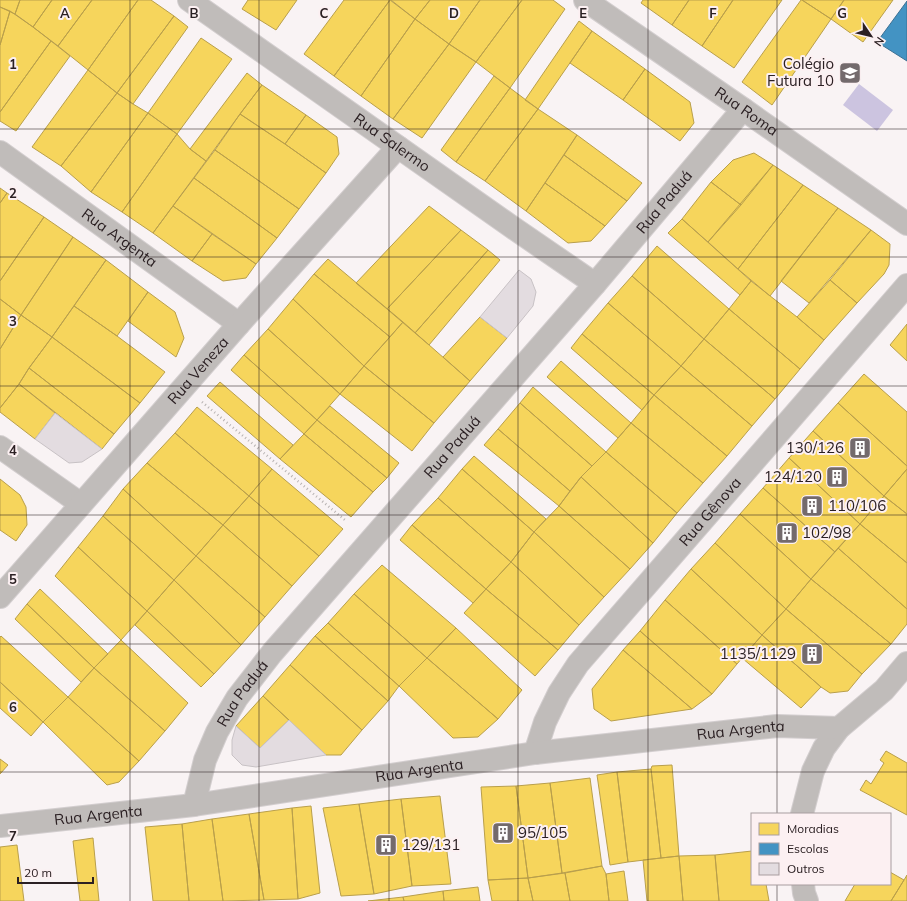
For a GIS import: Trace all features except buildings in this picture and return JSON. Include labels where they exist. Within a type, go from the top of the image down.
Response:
[{"type":"street","name":"Rua Salermo","points":[[189,0],[595,284]]},
{"type":"street","name":"Rua Roma","points":[[585,0],[907,224]]},
{"type":"street","name":"Rua Paduá","points":[[194,804],[205,760],[217,732],[237,698],[272,653],[595,284],[743,109]]},
{"type":"street","name":"Rua Veneza","points":[[0,597],[239,324],[398,147]]},
{"type":"street","name":"Rua Argenta","points":[[0,152],[239,324]]},
{"type":"street","name":"Rua Gênova","points":[[535,753],[545,722],[559,693],[578,664],[907,285]]},
{"type":"street","points":[[0,447],[81,504]]},
{"type":"street","points":[[802,813],[813,771],[824,748],[839,728],[884,690],[907,663]]},
{"type":"street","name":"Rua Argenta","points":[[0,826],[194,804],[535,753],[777,726],[839,728]]},
{"type":"street","points":[[803,885],[807,901]]},
{"type":"path","points":[[200,400],[345,520]]},
{"type":"shaded area","points":[[859,84],[893,110],[877,131],[843,105]]},
{"type":"place","name":"Colégio Futura 10","points":[[850,73]]},
{"type":"place","name":"130/126","points":[[860,448]]},
{"type":"place","name":"124/120","points":[[837,477]]},
{"type":"place","name":"110/106","points":[[812,506]]},
{"type":"place","name":"102/98","points":[[787,533]]},
{"type":"place","name":"1135/1129","points":[[812,654]]},
{"type":"place","name":"95/105","points":[[503,833]]},
{"type":"place","name":"129/131","points":[[386,845]]}]
